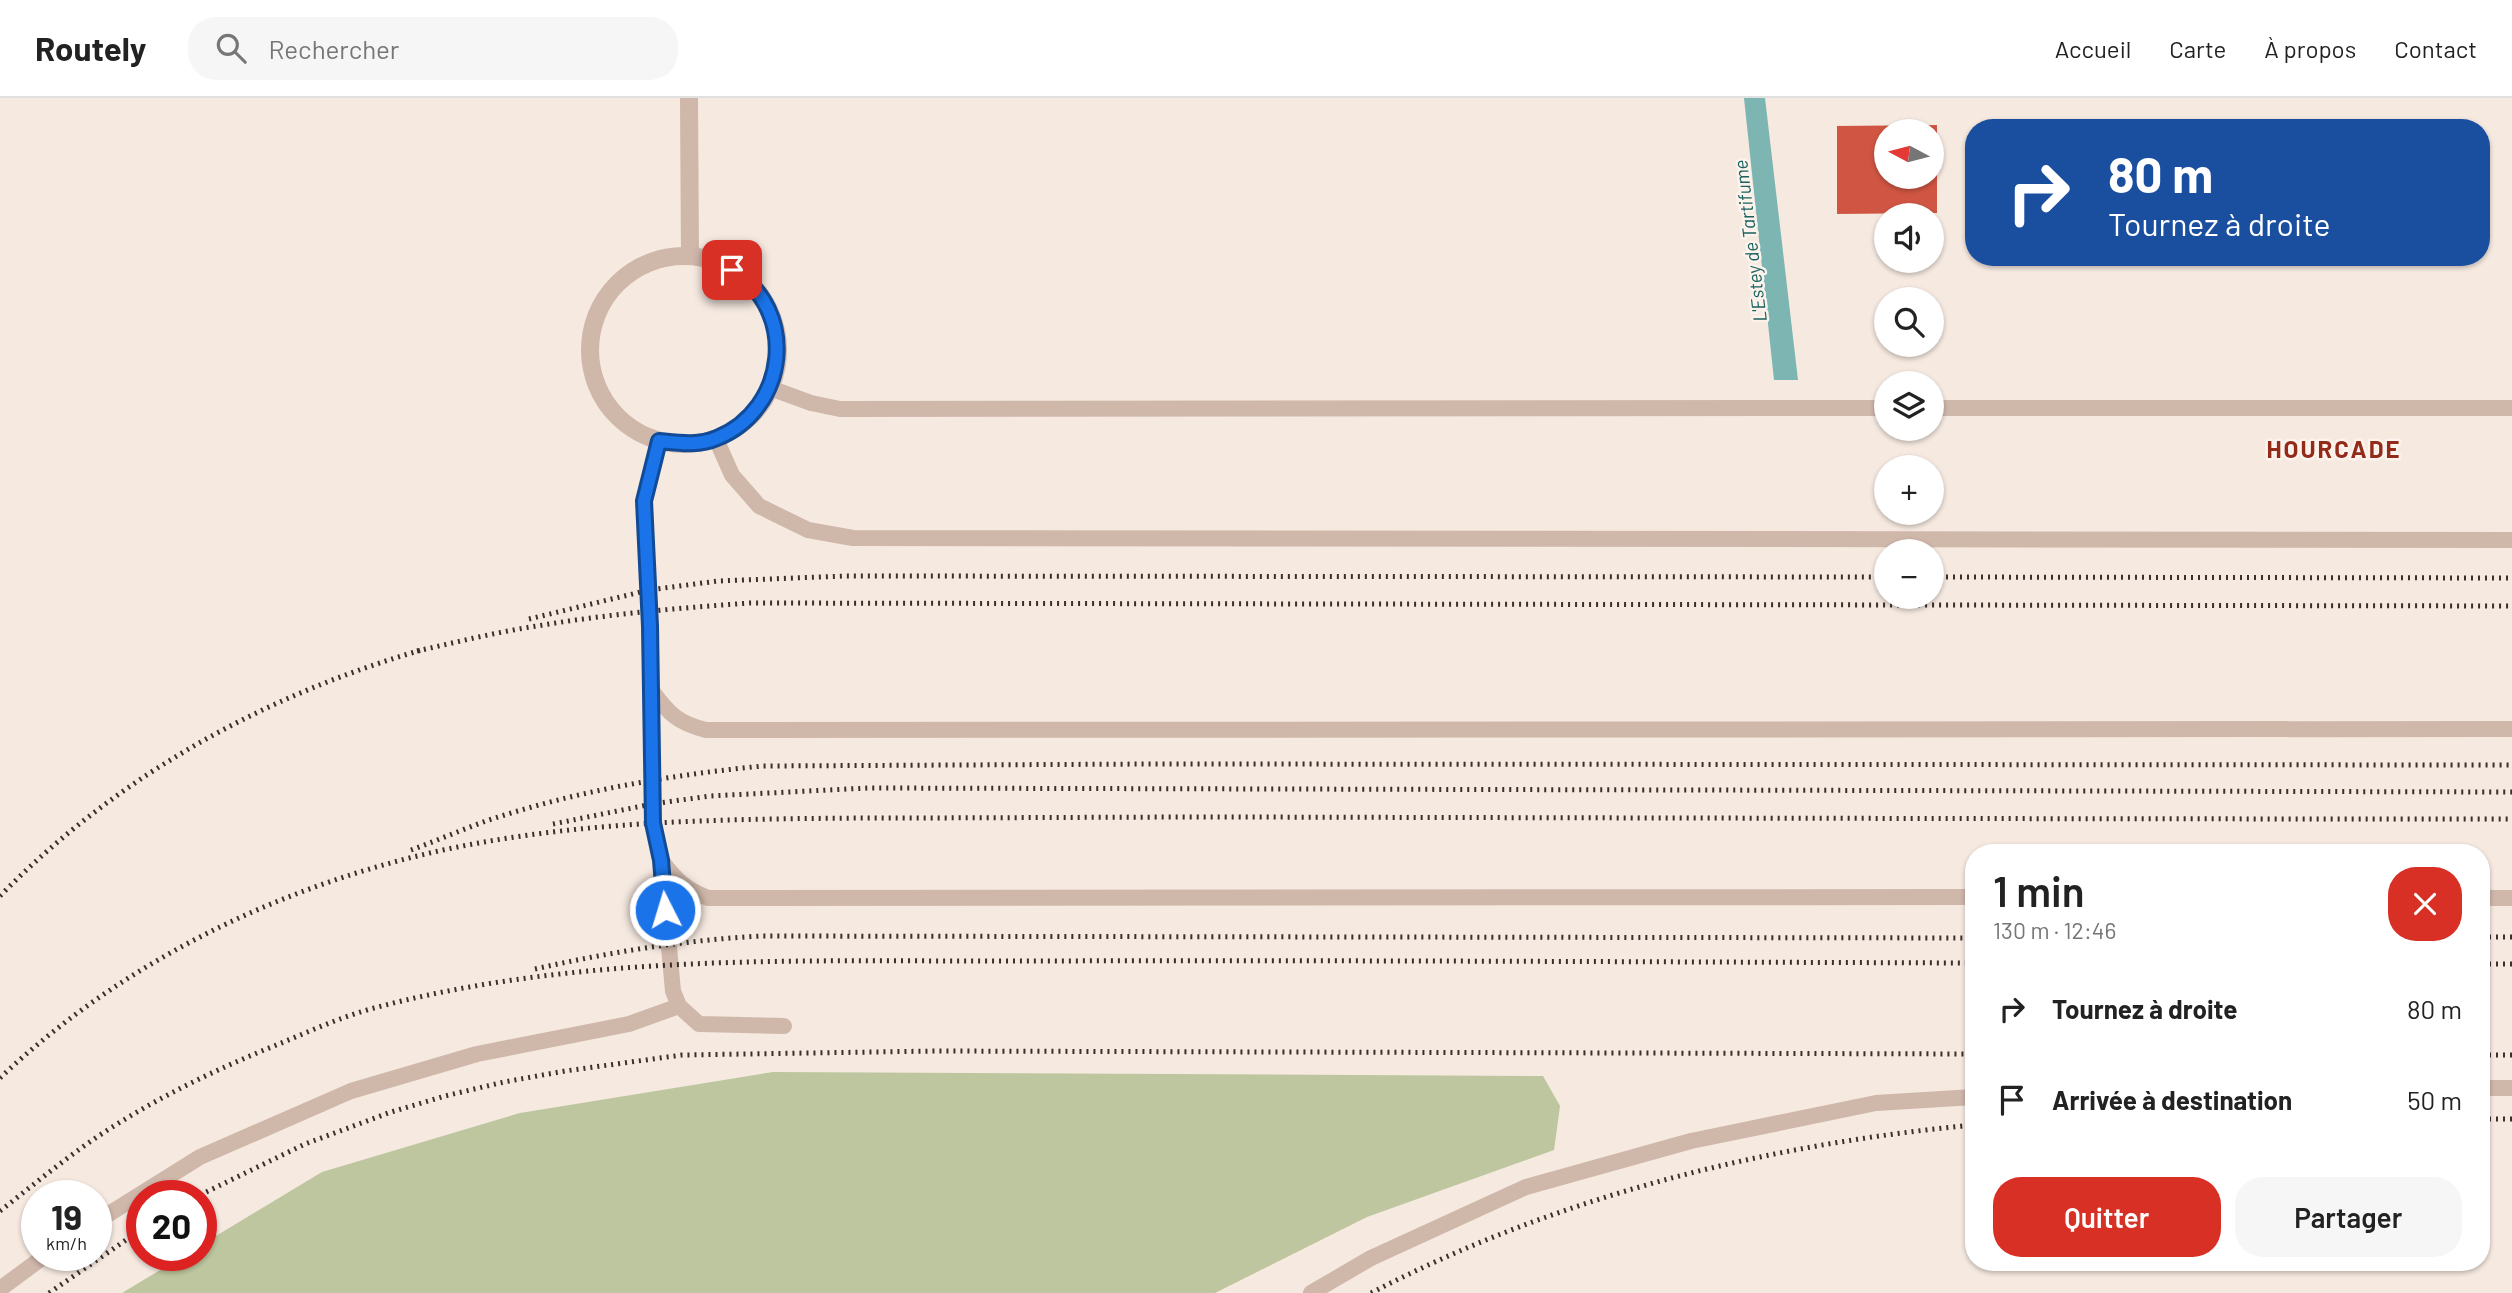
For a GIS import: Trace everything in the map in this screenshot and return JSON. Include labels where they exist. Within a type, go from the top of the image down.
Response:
[{"type":"street","points":[[689,98],[690,256]]},
{"type":"street","points":[[690,256],[720,262],[745,278],[764,301],[775,329],[778,359],[770,388],[757,410],[738,427],[716,439],[688,444],[659,441],[632,429],[609,407],[595,380],[590,350],[595,320],[609,292],[631,271],[659,258],[690,256]]},
{"type":"lane","points":[[770,388],[811,404],[840,409],[1874,408]]},
{"type":"lane","points":[[1944,408],[2512,408]]},
{"type":"lane","points":[[716,439],[732,475],[759,506],[808,530],[853,538],[2512,540]]},
{"type":"lane","points":[[659,441],[644,501],[652,691],[653,823],[661,860],[671,983],[679,1006],[699,1024],[784,1026]]},
{"type":"lane","points":[[652,691],[666,711],[686,725],[706,730],[2512,729]]},
{"type":"lane","points":[[661,860],[676,880],[690,891],[708,898],[1965,897]]},
{"type":"lane","points":[[2490,898],[2512,898]]},
{"type":"lane","points":[[112,1212],[200,1157],[351,1091],[477,1054],[629,1024],[679,1006]]},
{"type":"lane","points":[[2490,1088],[2512,1088]]},
{"type":"lane","points":[[1311,1293],[1371,1258],[1526,1187],[1691,1141],[1863,1106],[1965,1098]]},
{"type":"lane","points":[[0,1289],[25,1271]]},
{"type":"green space","points":[[773,1072],[1543,1076],[1560,1106],[1554,1150],[1367,1217],[1215,1293],[122,1293],[158,1271],[217,1271],[217,1235],[322,1172],[520,1113]]},
{"type":"water","points":[[1744,98],[1765,98],[1798,380],[1774,380]]},
{"type":"building","points":[[1837,126],[1874,126],[1874,189],[1937,189],[1937,203],[1874,203],[1874,214],[1837,214]]},
{"type":"railway","points":[[529,619],[649,590],[718,581],[845,576],[1874,577]]},
{"type":"railway","points":[[1944,577],[2512,578]]},
{"type":"railway","points":[[417,651],[507,631],[564,622],[750,603],[2512,606]]},
{"type":"railway","points":[[0,896],[45,853],[93,813],[143,777],[196,745],[307,690],[425,649]]},
{"type":"railway","points":[[411,850],[486,821],[554,801],[658,779],[763,766],[2512,765]]},
{"type":"railway","points":[[553,824],[652,804],[710,796],[868,788],[2512,792]]},
{"type":"railway","points":[[0,1078],[47,1036],[98,998],[151,964],[263,907],[382,865],[443,850],[548,832],[655,823],[868,818],[2512,819]]},
{"type":"railway","points":[[535,969],[648,948],[762,936],[1965,938]]},
{"type":"railway","points":[[2490,937],[2512,937]]},
{"type":"railway","points":[[0,1211],[72,1155],[119,1123],[163,1097],[232,1064],[326,1024],[374,1008],[455,990],[537,977],[619,968],[785,961],[1965,963]]},
{"type":"railway","points":[[2490,964],[2512,964]]},
{"type":"railway","points":[[217,1187],[305,1144],[391,1112],[445,1096],[565,1071],[682,1055],[936,1051],[1965,1054]]},
{"type":"railway","points":[[2490,1055],[2512,1055]]},
{"type":"railway","points":[[2490,1119],[2512,1119]]},
{"type":"railway","points":[[1371,1293],[1441,1259],[1514,1229],[1664,1180],[1818,1146],[1965,1126]]},
{"type":"railway","points":[[49,1293],[126,1240]]},
{"type":"district","name":"HOURCADE","points":[[2334,450]]},
{"type":"route","points":[[665,910],[661,860],[653,823],[652,691],[644,501],[659,441],[688,444],[716,439],[738,427],[757,410],[770,388],[778,359],[775,329],[764,301],[745,278],[732,270]]},
{"type":"water label","name":"L'Estey de Tartifume","points":[[1750,241]]}]
